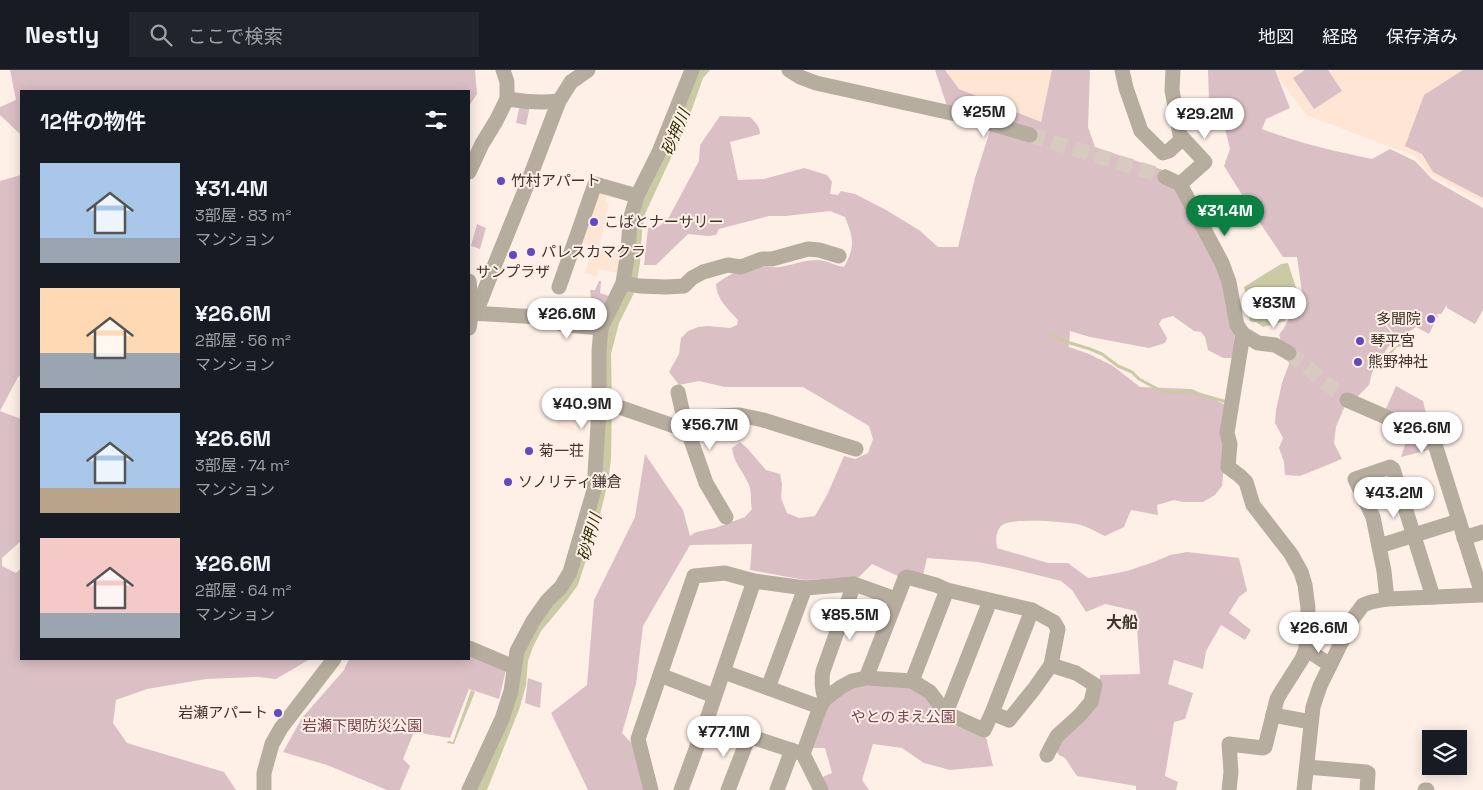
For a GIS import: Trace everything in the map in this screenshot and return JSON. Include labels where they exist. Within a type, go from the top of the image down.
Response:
[{"type":"street","points":[[470,170],[507,99],[507,82],[503,70]]},
{"type":"street","points":[[470,317],[479,305],[494,264],[524,195],[559,101],[571,82],[588,70]]},
{"type":"street","points":[[469,790],[502,719],[511,691],[517,652],[532,621],[547,601],[561,587],[570,572],[594,490],[605,408],[599,351],[601,328],[629,284],[628,251],[630,220],[637,196],[659,152],[692,70]]},
{"type":"street","points":[[789,70],[800,77],[816,83],[969,118],[1030,135]]},
{"type":"street","points":[[1122,70],[1126,88],[1141,131],[1164,153],[1182,139]]},
{"type":"street","points":[[1173,70],[1172,90],[1180,135],[1205,162],[1180,184]]},
{"type":"street","points":[[507,99],[542,103],[559,101]]},
{"type":"street","points":[[1165,177],[1180,184],[1222,263],[1229,282],[1237,325],[1243,334],[1258,343],[1274,344],[1289,353]]},
{"type":"street","points":[[559,287],[596,184],[637,196]]},
{"type":"street","points":[[629,284],[666,287],[684,286],[692,278],[703,272],[728,265],[741,267],[762,259],[772,259],[808,250],[819,250],[839,256]]},
{"type":"street","points":[[470,317],[540,318],[566,325],[601,328]]},
{"type":"street","points":[[1229,790],[1231,772],[1229,744],[1265,747],[1275,704],[1306,649],[1308,608],[1301,572],[1284,543],[1253,505],[1246,482],[1228,467],[1230,444],[1227,433],[1243,334]]},
{"type":"street","points":[[678,392],[685,423],[706,483],[726,517]]},
{"type":"street","points":[[1304,790],[1314,707],[1320,686],[1351,621],[1363,605],[1387,599],[1482,595],[1434,441],[1425,434],[1347,400]]},
{"type":"street","points":[[605,408],[674,426],[699,417],[740,416],[763,420],[856,449]]},
{"type":"street","points":[[1387,599],[1373,517],[1355,479],[1390,467],[1393,469],[1433,597]]},
{"type":"street","points":[[1379,546],[1459,521]]},
{"type":"street","points":[[1464,538],[1483,532]]},
{"type":"street","points":[[652,790],[638,739],[694,576],[725,573],[754,581],[806,588],[854,584],[896,599]]},
{"type":"street","points":[[866,678],[896,599],[907,577],[947,590],[1032,610],[1054,622],[1058,629],[1051,665],[1009,720],[992,713]]},
{"type":"street","points":[[680,790],[724,672],[754,581]]},
{"type":"street","points":[[823,703],[823,671],[854,584]]},
{"type":"street","points":[[768,688],[806,588]]},
{"type":"street","points":[[912,681],[947,590]]},
{"type":"street","points":[[946,713],[990,601]]},
{"type":"street","points":[[777,790],[823,703],[841,687],[852,681],[866,678],[912,681],[930,692],[946,713],[984,730],[1032,610]]},
{"type":"street","points":[[470,648],[514,667]]},
{"type":"street","points":[[1306,649],[1330,665]]},
{"type":"street","points":[[264,790],[264,773],[272,744],[281,728],[333,660]]},
{"type":"street","points":[[1047,755],[1056,736],[1080,715],[1091,702],[1095,685],[1076,673],[1051,665]]},
{"type":"street","points":[[724,672],[768,688],[823,703]]},
{"type":"street","points":[[660,675],[714,696]]},
{"type":"street","points":[[1273,715],[1312,722]]},
{"type":"street","points":[[706,722],[798,752],[821,790]]},
{"type":"street","points":[[728,790],[749,736]]},
{"type":"street","points":[[1307,767],[1366,772],[1368,773],[1367,790]]},
{"type":"shaded area","points":[[945,70],[1052,70],[1041,122],[959,89]]},
{"type":"shaded area","points":[[1273,70],[1483,70],[1483,202],[1431,175],[1415,156],[1306,115]]},
{"type":"shaded area","name":"こばとナーサリー","points":[[595,187],[607,191],[605,202],[609,204],[599,247],[619,253],[617,273],[599,269],[597,277],[585,273],[591,251],[588,245],[578,241]]},
{"type":"shaded area","points":[[558,403],[567,403],[572,410],[576,411],[574,430],[557,426]]},
{"type":"green space","points":[[10,70],[475,70],[477,94],[470,104],[470,90],[20,90],[20,134],[0,115],[0,107],[16,100]]},
{"type":"green space","points":[[935,70],[945,70],[959,89],[1041,122],[1052,70],[1090,70],[1088,127],[1095,147],[1175,174],[1219,267],[1235,334],[1233,358],[1223,358],[1208,350],[1205,337],[1201,332],[1194,331],[1173,316],[1162,319],[1159,324],[1167,338],[1165,343],[1149,348],[1090,337],[1070,331],[1069,347],[1089,354],[1113,366],[1140,387],[1192,389],[1230,407],[1222,486],[1215,495],[1203,502],[1174,500],[1157,505],[1158,515],[1131,510],[1124,527],[1105,536],[1077,524],[1026,521],[1006,523],[1001,526],[996,537],[997,548],[1048,563],[1068,563],[1088,578],[1127,571],[1170,555],[1187,552],[1239,558],[1247,591],[1239,597],[1229,613],[1251,630],[1245,640],[1221,625],[1206,651],[1203,669],[1174,660],[1168,684],[1193,693],[1185,719],[1174,722],[1165,776],[1178,782],[1176,790],[1136,790],[1136,786],[1077,776],[1065,758],[1059,755],[1054,748],[1100,687],[1100,675],[1140,674],[1136,611],[1105,604],[1086,612],[1072,590],[1061,581],[978,562],[927,558],[923,575],[902,578],[872,564],[859,577],[805,580],[750,570],[752,544],[690,545],[643,626],[636,684],[622,733],[636,748],[648,790],[588,790],[551,713],[587,685],[594,600],[635,517],[645,454],[683,510],[690,536],[696,532],[715,528],[745,517],[752,509],[750,488],[733,454],[732,448],[740,442],[766,470],[780,474],[782,484],[781,498],[787,513],[799,518],[815,516],[828,493],[844,456],[855,459],[868,453],[873,439],[869,426],[803,387],[725,387],[699,381],[679,385],[669,372],[679,354],[681,338],[688,331],[698,327],[730,328],[737,325],[738,320],[723,303],[718,294],[716,284],[725,278],[739,270],[750,267],[779,267],[814,260],[825,261],[844,267],[852,248],[852,237],[845,217],[830,211],[769,216],[719,229],[716,235],[688,234],[656,265],[644,265],[648,228],[658,227],[668,219],[699,161],[700,145],[720,116],[750,117],[758,126],[760,134],[730,142],[738,180],[764,179],[804,168],[827,175],[832,182],[830,194],[838,195],[841,191],[855,194],[919,230],[938,247],[958,247],[975,178],[991,128],[947,106]]},
{"type":"green space","points":[[1208,70],[1275,70],[1290,108],[1266,119],[1262,129],[1303,143],[1372,159],[1390,149],[1415,161],[1432,179],[1483,208],[1483,310],[1475,324],[1447,308],[1447,305],[1441,314],[1436,314],[1438,316],[1429,334],[1416,327],[1398,339],[1383,320],[1384,311],[1382,321],[1397,340],[1389,346],[1376,365],[1369,385],[1355,399],[1347,403],[1343,410],[1336,427],[1334,443],[1342,459],[1300,476],[1285,475],[1284,462],[1279,448],[1283,438],[1275,423],[1282,383],[1289,364],[1279,335],[1302,292],[1297,257],[1283,257],[1224,166],[1230,149],[1223,120],[1209,102]]},
{"type":"green space","points":[[1305,70],[1328,70],[1342,91],[1314,109],[1293,78]]},
{"type":"green space","points":[[1463,70],[1483,70],[1483,198],[1433,172],[1422,154],[1405,146],[1424,95]]},
{"type":"green space","points":[[520,104],[530,106],[526,125],[516,123]]},
{"type":"green space","points":[[20,175],[20,376],[0,411],[0,181]]},
{"type":"green space","points":[[477,224],[486,228],[480,249],[471,246]]},
{"type":"green space","points":[[599,281],[601,281],[600,293],[609,296],[600,314],[597,308],[592,307],[590,290],[595,290]]},
{"type":"green space","points":[[1396,386],[1423,401],[1430,430],[1385,411]]},
{"type":"green space","points":[[0,411],[20,419],[20,542],[2,558],[2,566],[16,573],[20,569],[20,660],[308,660],[276,679],[258,677],[206,679],[147,689],[116,700],[113,723],[127,743],[224,772],[236,790],[0,790]]},
{"type":"green space","points":[[1409,433],[1430,442],[1432,449],[1401,457]]},
{"type":"green space","name":"岩瀬下関防災公園","points":[[470,653],[506,670],[499,699],[469,689],[450,738],[414,732],[403,759],[410,766],[400,790],[387,790],[327,765],[283,752],[302,718],[344,670],[349,660],[470,660]]},
{"type":"green space","points":[[528,678],[542,683],[540,708],[525,703]]},
{"type":"green space","name":"やとのまえ公園","points":[[851,686],[912,686],[926,694],[945,722],[986,737],[993,766],[950,770],[924,763],[902,748],[873,744],[862,780],[869,790],[825,790],[820,778],[832,773],[825,748],[812,748],[828,704]]},
{"type":"water","name":"砂押川","points":[[699,70],[710,70],[703,78],[687,123],[645,214],[636,289],[619,323],[611,354],[611,459],[608,482],[599,519],[578,585],[541,631],[533,647],[528,661],[526,685],[520,707],[487,790],[475,790],[524,643],[560,595],[590,517],[604,343],[637,211]]},
{"type":"water","points":[[1288,263],[1298,294],[1285,321],[1263,327],[1256,322],[1252,322],[1249,320],[1250,316],[1244,287],[1281,264]]},
{"type":"water","points":[[1410,333],[1414,336],[1406,346],[1397,347],[1386,366],[1382,365],[1387,354],[1398,345],[1401,337]]},
{"type":"water","points":[[471,690],[475,692],[454,744],[447,743],[448,741],[453,742]]},
{"type":"waterway","points":[[1052,335],[1102,354],[1118,366],[1132,372],[1139,379],[1165,393],[1188,391],[1227,402]]},
{"type":"tunnel","points":[[1030,135],[1165,177]]},
{"type":"tunnel","points":[[1289,353],[1347,400]]},
{"type":"place","name":"竹村アパート","points":[[501,181]]},
{"type":"place","name":"こばとナーサリー","points":[[594,222]]},
{"type":"place","name":"パレスカマクラ","points":[[531,252]]},
{"type":"place","name":"サンプラザ","points":[[513,255]]},
{"type":"place","name":"多聞院","points":[[1431,319]]},
{"type":"place","name":"琴平宮","points":[[1360,341]]},
{"type":"place","name":"熊野神社","points":[[1358,362]]},
{"type":"place","name":"菊一荘","points":[[529,451]]},
{"type":"place","name":"ソノリティ鎌倉","points":[[508,482]]},
{"type":"place","name":"岩瀬アパート","points":[[278,713]]},
{"type":"district","name":"大船","points":[[1122,622]]}]
